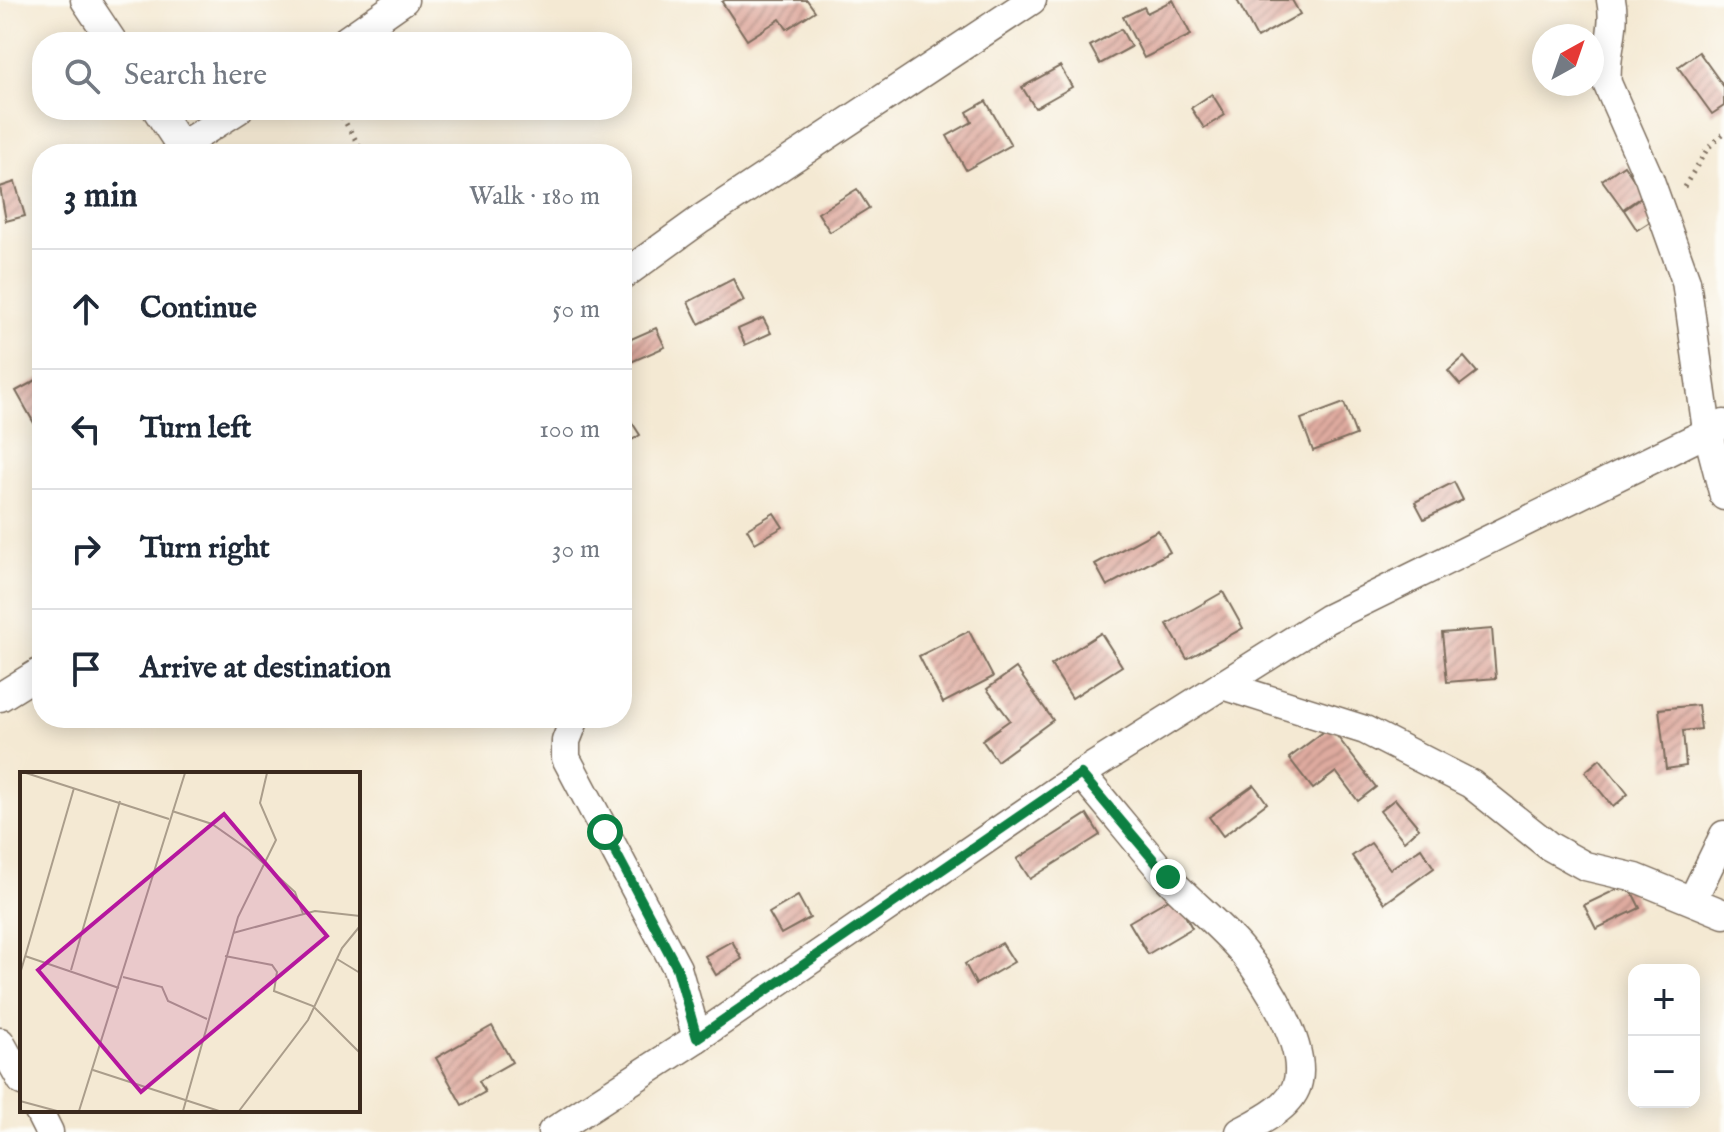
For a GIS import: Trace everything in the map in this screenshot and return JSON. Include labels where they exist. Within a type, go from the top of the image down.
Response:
[{"type":"street","points":[[85,0],[106,32]]},
{"type":"street","points":[[358,32],[404,0]]},
{"type":"street","points":[[632,269],[701,219],[1032,0]]},
{"type":"street","points":[[1611,0],[1614,16],[1606,69],[1607,83],[1666,223],[1693,310],[1716,427],[1724,496]]},
{"type":"street","points":[[164,120],[179,144]]},
{"type":"street","points":[[191,144],[224,120]]},
{"type":"street","points":[[552,1132],[697,1038],[1081,774],[1327,619],[1716,427]]},
{"type":"street","points":[[0,697],[32,677]]},
{"type":"street","points":[[1222,685],[1365,730],[1471,784],[1549,846],[1585,866],[1636,878],[1724,914]]},
{"type":"street","points":[[571,728],[566,741],[566,758],[677,968],[697,1038]]},
{"type":"street","points":[[1081,774],[1168,877],[1241,950],[1295,1039],[1299,1062],[1298,1083],[1290,1097],[1278,1109],[1240,1132]]},
{"type":"street","points":[[1693,899],[1724,835]]},
{"type":"street","points":[[0,1042],[20,1077]]},
{"type":"street","points":[[39,1112],[49,1132]]},
{"type":"path","points":[[344,120],[358,144]]},
{"type":"path","points":[[1666,223],[1688,178],[1724,133]]},
{"type":"building","points":[[807,0],[815,11],[787,29],[780,19],[747,40],[722,2]]},
{"type":"building","points":[[1173,0],[1191,35],[1144,58],[1123,17],[1144,7],[1147,13]]},
{"type":"building","points":[[1237,0],[1292,0],[1300,14],[1257,38]]},
{"type":"building","points":[[1121,29],[1131,47],[1100,64],[1090,46]]},
{"type":"building","points":[[1699,52],[1724,87],[1724,106],[1712,114],[1678,67]]},
{"type":"building","points":[[1060,66],[1072,87],[1035,108],[1022,87]]},
{"type":"building","points":[[1212,94],[1225,115],[1204,128],[1191,108]]},
{"type":"building","points":[[986,101],[1011,145],[966,170],[947,136],[972,122],[967,112]]},
{"type":"building","points":[[1624,165],[1644,195],[1623,209],[1602,180]]},
{"type":"building","points":[[15,182],[25,216],[6,221],[0,187]]},
{"type":"building","points":[[857,189],[869,208],[830,232],[818,213]]},
{"type":"building","points":[[1642,197],[1656,218],[1637,230],[1624,210]]},
{"type":"building","points":[[733,279],[744,301],[699,324],[688,302]]},
{"type":"building","points":[[763,318],[771,333],[745,345],[738,329]]},
{"type":"building","points":[[656,328],[665,347],[632,362],[632,339]]},
{"type":"building","points":[[1464,357],[1477,372],[1460,385],[1448,371]]},
{"type":"building","points":[[32,382],[32,419],[16,391]]},
{"type":"building","points":[[1344,403],[1356,435],[1313,451],[1301,419]]},
{"type":"building","points":[[632,423],[640,435],[632,440]]},
{"type":"building","points":[[1454,482],[1463,500],[1424,519],[1415,502]]},
{"type":"building","points":[[774,513],[783,527],[755,543],[747,529]]},
{"type":"building","points":[[1158,530],[1170,552],[1107,586],[1095,564]]},
{"type":"building","points":[[1223,592],[1243,628],[1187,659],[1167,624]]},
{"type":"building","points":[[1492,629],[1496,678],[1447,682],[1442,633]]},
{"type":"building","points":[[969,631],[993,677],[943,703],[919,656]]},
{"type":"building","points":[[1101,633],[1122,666],[1072,698],[1051,665]]},
{"type":"building","points":[[1016,668],[1053,720],[997,761],[982,740],[1010,720],[987,689]]},
{"type":"building","points":[[1698,705],[1701,729],[1683,731],[1686,766],[1666,769],[1659,709]]},
{"type":"building","points":[[1330,727],[1376,787],[1358,801],[1336,772],[1313,789],[1289,758]]},
{"type":"building","points":[[1600,759],[1628,794],[1613,807],[1585,772]]},
{"type":"building","points":[[1254,785],[1267,803],[1223,836],[1209,817]]},
{"type":"building","points":[[1395,799],[1419,828],[1404,841],[1380,811]]},
{"type":"building","points":[[1087,814],[1100,835],[1030,879],[1017,859]]},
{"type":"building","points":[[1371,843],[1390,869],[1421,848],[1434,868],[1385,903],[1352,856]]},
{"type":"building","points":[[1628,884],[1640,908],[1596,929],[1584,905]]},
{"type":"building","points":[[798,896],[810,918],[781,934],[769,913]]},
{"type":"building","points":[[1174,896],[1192,928],[1148,954],[1129,922]]},
{"type":"building","points":[[732,941],[742,959],[716,975],[705,956]]},
{"type":"building","points":[[1002,943],[1014,962],[976,984],[965,964]]},
{"type":"building","points":[[492,1026],[512,1062],[479,1081],[485,1092],[462,1105],[436,1058]]},
{"type":"route","points":[[605,832],[677,968],[697,1038],[1081,774],[1168,877]]}]
